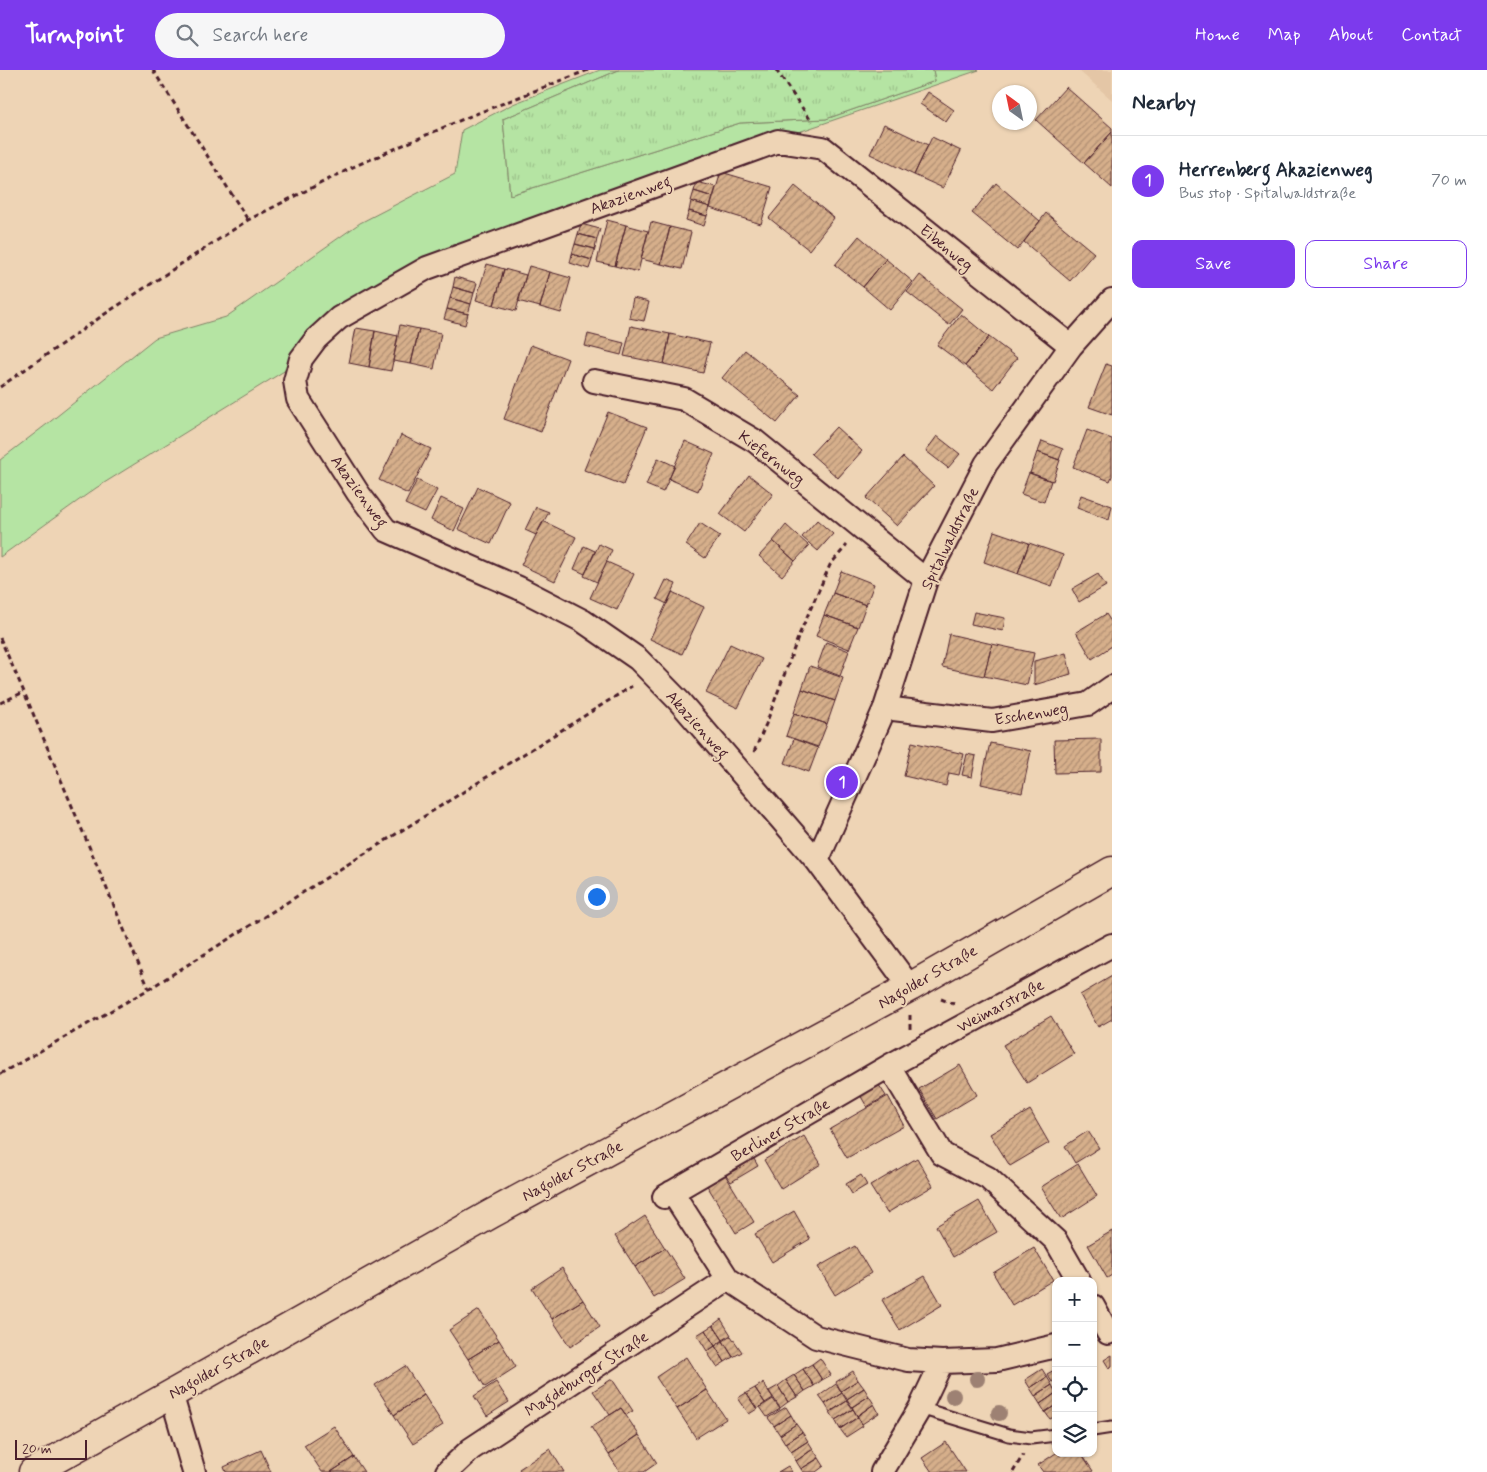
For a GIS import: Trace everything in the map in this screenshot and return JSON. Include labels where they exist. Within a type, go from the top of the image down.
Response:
[{"type":"main road","name":"Nagolder Straße","points":[[33,1472],[490,1214],[910,987],[1112,871]]},
{"type":"street","name":"Akazienweg","points":[[823,148],[778,141],[427,268],[339,318],[316,339],[301,359],[295,381],[298,399],[358,493],[386,530],[519,588],[583,621],[638,659],[679,701],[818,861],[910,987]]},
{"type":"street","name":"Eibenweg","points":[[823,148],[1071,346]]},
{"type":"street","name":"Spitalwaldstraße","points":[[818,861],[885,708],[926,580],[986,464],[1071,346],[1112,300]]},
{"type":"street","name":"Kiefernweg","points":[[594,381],[684,399],[755,440],[926,580]]},
{"type":"street","name":"Eschenweg","points":[[885,708],[992,721],[1088,704],[1112,687]]},
{"type":"street","name":"Weimarstraße","points":[[889,1066],[1112,945]]},
{"type":"street","points":[[889,1066],[942,1154],[988,1178],[1050,1234],[1056,1240],[1077,1277]]},
{"type":"street","name":"Berliner Straße","points":[[889,1066],[668,1194],[728,1279],[816,1337],[908,1360],[942,1362],[997,1360],[1052,1347]]},
{"type":"street","name":"Magdeburger Straße","points":[[447,1472],[471,1449],[728,1279]]},
{"type":"street","points":[[1097,1316],[1104,1334]]},
{"type":"street","points":[[882,1472],[920,1408],[942,1362]]},
{"type":"street","points":[[171,1393],[194,1472]]},
{"type":"lane","points":[[920,1408],[1009,1435],[1031,1438],[1052,1435]]},
{"type":"lane","points":[[1097,1429],[1112,1427]]},
{"type":"path","points":[[153,70],[248,220]]},
{"type":"path","points":[[0,387],[102,316],[248,220],[362,163],[463,119],[588,70]]},
{"type":"path","points":[[776,70],[820,133],[823,148]]},
{"type":"path","points":[[766,724],[799,635],[830,565],[862,528]]},
{"type":"path","points":[[0,638],[150,989]]},
{"type":"path","points":[[0,1074],[150,989],[652,673]]},
{"type":"path","points":[[0,703],[24,692]]},
{"type":"path","points":[[910,1054],[910,987],[982,1016]]},
{"type":"shaded area","points":[[1078,70],[1112,70],[1112,100]]},
{"type":"green space","points":[[600,70],[619,70],[503,119],[510,195],[740,123],[826,119],[935,81],[933,70],[979,70],[421,262],[289,368],[96,488],[0,557],[0,460],[155,338],[226,317],[360,223],[455,174],[462,130],[513,104]]},
{"type":"green space","points":[[619,70],[933,70],[935,81],[826,119],[740,123],[510,195],[503,119]]},
{"type":"building","points":[[1066,87],[1112,128],[1112,132],[1084,163],[1037,119]]},
{"type":"building","points":[[928,92],[954,110],[946,122],[920,104]]},
{"type":"building","points":[[884,124],[928,145],[914,175],[870,154]]},
{"type":"building","points":[[1112,132],[1112,188],[1084,163]]},
{"type":"building","points":[[932,137],[961,151],[943,188],[914,175]]},
{"type":"building","points":[[721,172],[772,187],[761,224],[710,208]]},
{"type":"building","points":[[697,182],[716,187],[713,197],[694,191]]},
{"type":"building","points":[[996,183],[1040,221],[1017,250],[972,213]]},
{"type":"building","points":[[795,186],[834,218],[809,250],[769,218]]},
{"type":"building","points":[[694,191],[713,197],[710,207],[691,201]]},
{"type":"building","points":[[691,201],[710,207],[707,216],[689,211]]},
{"type":"building","points":[[689,211],[707,216],[704,226],[686,220]]},
{"type":"building","points":[[1046,213],[1094,253],[1070,281],[1024,242]]},
{"type":"building","points":[[607,220],[626,225],[615,266],[597,262]]},
{"type":"building","points":[[651,222],[670,227],[661,264],[641,259]]},
{"type":"building","points":[[581,224],[600,229],[597,239],[578,234]]},
{"type":"building","points":[[626,225],[648,231],[638,272],[615,266]]},
{"type":"building","points":[[670,227],[691,232],[682,269],[661,264]]},
{"type":"building","points":[[578,234],[597,239],[595,249],[575,244]]},
{"type":"building","points":[[859,236],[886,259],[863,287],[835,265]]},
{"type":"building","points":[[575,244],[595,249],[592,260],[572,254]]},
{"type":"building","points":[[572,254],[592,260],[589,269],[570,263]]},
{"type":"building","points":[[886,259],[913,282],[890,310],[863,287]]},
{"type":"building","points":[[487,264],[504,269],[494,305],[476,300]]},
{"type":"building","points":[[529,266],[550,272],[540,307],[518,301]]},
{"type":"building","points":[[504,269],[526,275],[516,311],[494,305]]},
{"type":"building","points":[[550,272],[571,278],[561,313],[540,307]]},
{"type":"building","points":[[920,275],[962,309],[949,325],[907,292]]},
{"type":"building","points":[[455,277],[477,283],[474,293],[453,287]]},
{"type":"building","points":[[453,287],[474,293],[471,304],[450,298]]},
{"type":"building","points":[[450,298],[471,304],[468,314],[447,309]]},
{"type":"building","points":[[633,298],[649,302],[644,321],[629,318]]},
{"type":"building","points":[[447,309],[468,314],[465,325],[444,319]]},
{"type":"building","points":[[961,314],[989,337],[965,366],[937,345]]},
{"type":"building","points":[[400,325],[419,329],[411,364],[393,361]]},
{"type":"building","points":[[631,326],[670,334],[664,364],[624,356]]},
{"type":"building","points":[[356,328],[375,331],[369,367],[349,363]]},
{"type":"building","points":[[419,329],[441,333],[434,369],[411,364]]},
{"type":"building","points":[[375,331],[398,336],[391,371],[369,367]]},
{"type":"building","points":[[588,334],[624,343],[621,355],[585,346]]},
{"type":"building","points":[[670,334],[710,343],[703,373],[664,364]]},
{"type":"building","points":[[989,337],[1017,358],[993,389],[965,366]]},
{"type":"building","points":[[531,345],[568,359],[541,432],[504,419]]},
{"type":"building","points":[[745,350],[800,395],[777,423],[722,378]]},
{"type":"building","points":[[1106,364],[1112,366],[1112,415],[1089,407]]},
{"type":"building","points":[[608,412],[647,427],[623,485],[584,470]]},
{"type":"building","points":[[836,427],[862,451],[838,478],[811,454]]},
{"type":"building","points":[[1087,430],[1112,439],[1112,476],[1110,481],[1073,467]]},
{"type":"building","points":[[401,435],[431,449],[408,494],[379,480]]},
{"type":"building","points":[[937,436],[960,454],[948,468],[926,451]]},
{"type":"building","points":[[685,441],[714,454],[698,491],[669,479]]},
{"type":"building","points":[[1042,441],[1063,449],[1059,460],[1038,452]]},
{"type":"building","points":[[1037,452],[1060,460],[1053,481],[1030,473]]},
{"type":"building","points":[[903,457],[934,486],[897,526],[866,498]]},
{"type":"building","points":[[658,458],[675,466],[663,492],[646,485]]},
{"type":"building","points":[[1029,473],[1051,481],[1044,502],[1021,494]]},
{"type":"building","points":[[749,475],[773,494],[744,532],[720,514]]},
{"type":"building","points":[[417,480],[437,490],[425,513],[405,504]]},
{"type":"building","points":[[478,487],[510,502],[491,544],[458,529]]},
{"type":"building","points":[[1081,495],[1112,506],[1109,520],[1077,508]]},
{"type":"building","points":[[441,498],[464,509],[454,531],[431,520]]},
{"type":"building","points":[[536,507],[549,512],[536,535],[525,530]]},
{"type":"building","points":[[817,520],[833,534],[818,551],[802,537]]},
{"type":"building","points":[[543,521],[576,537],[555,581],[521,565]]},
{"type":"building","points":[[700,523],[720,536],[705,558],[686,545]]},
{"type":"building","points":[[786,525],[809,546],[795,561],[773,541]]},
{"type":"building","points":[[994,531],[1029,543],[1018,574],[984,562]]},
{"type":"building","points":[[773,541],[795,561],[782,576],[759,556]]},
{"type":"building","points":[[1029,543],[1063,555],[1052,586],[1018,574]]},
{"type":"building","points":[[599,544],[612,550],[597,582],[584,576]]},
{"type":"building","points":[[584,546],[595,551],[585,574],[574,569]]},
{"type":"building","points":[[607,562],[634,574],[617,610],[590,598]]},
{"type":"building","points":[[841,571],[874,584],[866,605],[833,593]]},
{"type":"building","points":[[1098,574],[1106,586],[1079,602],[1072,589]]},
{"type":"building","points":[[666,580],[676,584],[667,604],[657,599]]},
{"type":"building","points":[[672,592],[704,607],[682,654],[650,639]]},
{"type":"building","points":[[833,593],[866,605],[858,627],[824,615]]},
{"type":"building","points":[[974,612],[1005,618],[1003,631],[971,624]]},
{"type":"building","points":[[1106,614],[1112,623],[1112,646],[1092,659],[1076,632]]},
{"type":"building","points":[[824,615],[858,627],[849,649],[816,636]]},
{"type":"building","points":[[949,634],[992,644],[984,676],[942,667]]},
{"type":"building","points":[[826,642],[849,651],[840,676],[817,667]]},
{"type":"building","points":[[730,644],[762,659],[738,708],[706,693]]},
{"type":"building","points":[[992,644],[1034,653],[1027,685],[984,676]]},
{"type":"building","points":[[1066,653],[1071,674],[1034,685],[1034,661]]},
{"type":"building","points":[[810,666],[843,678],[835,701],[802,689]]},
{"type":"building","points":[[802,689],[835,701],[827,724],[794,713]]},
{"type":"building","points":[[794,713],[827,724],[818,747],[786,736]]},
{"type":"building","points":[[794,739],[818,748],[809,772],[785,763]]},
{"type":"building","points":[[1101,739],[1101,772],[1055,773],[1054,740]]},
{"type":"building","points":[[912,742],[964,754],[959,775],[949,773],[946,786],[904,776]]},
{"type":"building","points":[[990,743],[1031,751],[1022,793],[981,784]]},
{"type":"building","points":[[967,754],[976,756],[972,777],[962,775]]},
{"type":"building","points":[[1112,976],[1112,1019],[1098,1027],[1080,995]]},
{"type":"building","points":[[1051,1016],[1074,1054],[1027,1083],[1003,1045]]},
{"type":"building","points":[[960,1065],[977,1095],[937,1119],[919,1089]]},
{"type":"building","points":[[877,1082],[886,1096],[867,1107],[859,1093]]},
{"type":"building","points":[[888,1096],[904,1126],[847,1158],[830,1129]]},
{"type":"building","points":[[1030,1110],[1049,1143],[1010,1166],[990,1134]]},
{"type":"building","points":[[1088,1131],[1099,1148],[1075,1163],[1065,1146]]},
{"type":"building","points":[[804,1136],[821,1164],[781,1189],[764,1160]]},
{"type":"building","points":[[750,1152],[758,1166],[731,1182],[722,1169]]},
{"type":"building","points":[[917,1158],[933,1186],[887,1213],[870,1186]]},
{"type":"building","points":[[1078,1164],[1097,1196],[1061,1219],[1041,1187]]},
{"type":"building","points":[[721,1168],[754,1222],[736,1233],[703,1179]]},
{"type":"building","points":[[861,1175],[867,1185],[852,1194],[846,1184]]},
{"type":"building","points":[[979,1201],[997,1232],[953,1257],[936,1226]]},
{"type":"building","points":[[794,1211],[810,1239],[772,1262],[755,1234]]},
{"type":"building","points":[[645,1216],[665,1248],[635,1267],[615,1236]]},
{"type":"building","points":[[1112,1231],[1112,1275],[1107,1278],[1088,1245]]},
{"type":"building","points":[[855,1246],[871,1273],[835,1295],[818,1267]]},
{"type":"building","points":[[665,1248],[685,1279],[654,1298],[635,1267]]},
{"type":"building","points":[[1034,1248],[1052,1281],[1012,1305],[993,1273]]},
{"type":"building","points":[[562,1268],[583,1300],[552,1319],[532,1288]]},
{"type":"building","points":[[925,1276],[942,1305],[900,1330],[882,1300]]},
{"type":"building","points":[[583,1300],[600,1327],[570,1347],[552,1319]]},
{"type":"building","points":[[479,1310],[499,1340],[468,1359],[449,1330]]},
{"type":"building","points":[[721,1319],[731,1335],[723,1340],[713,1325]]},
{"type":"building","points":[[713,1325],[723,1340],[715,1346],[705,1330]]},
{"type":"building","points":[[705,1330],[715,1346],[707,1351],[697,1335]]},
{"type":"building","points":[[731,1336],[742,1352],[733,1357],[723,1341]]},
{"type":"building","points":[[499,1340],[516,1367],[485,1387],[468,1359]]},
{"type":"building","points":[[723,1341],[733,1357],[725,1362],[715,1346]]},
{"type":"building","points":[[715,1346],[725,1362],[717,1367],[707,1352]]},
{"type":"building","points":[[1112,1355],[1112,1366],[1109,1368],[1104,1360]]},
{"type":"building","points":[[686,1357],[707,1390],[677,1409],[656,1377]]},
{"type":"building","points":[[820,1358],[831,1375],[822,1380],[812,1364]]},
{"type":"building","points":[[812,1364],[822,1380],[814,1386],[803,1369]]},
{"type":"building","points":[[405,1366],[424,1395],[394,1415],[375,1385]]},
{"type":"building","points":[[803,1369],[814,1386],[805,1391],[794,1375]]},
{"type":"building","points":[[1042,1369],[1047,1377],[1030,1388],[1025,1380]]},
{"type":"building","points":[[853,1371],[858,1380],[841,1391],[836,1382]]},
{"type":"building","points":[[1052,1371],[1052,1382],[1047,1374]]},
{"type":"building","points":[[794,1375],[805,1391],[797,1397],[786,1380]]},
{"type":"building","points":[[1047,1377],[1052,1385],[1035,1396],[1030,1388]]},
{"type":"building","points":[[612,1379],[633,1411],[626,1415],[621,1408],[610,1415],[593,1391]]},
{"type":"building","points":[[786,1380],[797,1397],[788,1402],[778,1386]]},
{"type":"building","points":[[858,1380],[864,1388],[847,1399],[841,1391]]},
{"type":"building","points":[[496,1382],[509,1402],[487,1416],[474,1396]]},
{"type":"building","points":[[763,1383],[773,1398],[765,1403],[755,1388]]},
{"type":"building","points":[[836,1384],[842,1393],[825,1404],[819,1396]]},
{"type":"building","points":[[1052,1385],[1052,1396],[1040,1404],[1035,1396]]},
{"type":"building","points":[[778,1386],[788,1402],[780,1408],[769,1391]]},
{"type":"building","points":[[755,1388],[765,1403],[757,1409],[746,1393]]},
{"type":"building","points":[[864,1388],[869,1396],[852,1407],[847,1399]]},
{"type":"building","points":[[707,1390],[726,1419],[696,1438],[677,1409]]},
{"type":"building","points":[[746,1393],[757,1409],[749,1414],[738,1398]]},
{"type":"building","points":[[842,1393],[847,1401],[830,1412],[825,1404]]},
{"type":"building","points":[[424,1395],[443,1425],[413,1444],[394,1415]]},
{"type":"building","points":[[869,1396],[874,1404],[857,1416],[852,1407]]},
{"type":"building","points":[[1052,1396],[1052,1408],[1045,1412],[1040,1404]]},
{"type":"building","points":[[773,1399],[780,1409],[767,1417],[760,1407]]},
{"type":"building","points":[[847,1401],[853,1409],[835,1420],[830,1412]]},
{"type":"building","points":[[874,1404],[879,1413],[862,1424],[857,1416]]},
{"type":"building","points":[[786,1407],[791,1415],[774,1426],[768,1418]]},
{"type":"building","points":[[621,1408],[639,1435],[609,1455],[591,1427]]},
{"type":"building","points":[[1052,1408],[1052,1418],[1050,1419],[1045,1412]]},
{"type":"building","points":[[853,1409],[858,1417],[840,1429],[835,1420]]},
{"type":"building","points":[[791,1415],[796,1424],[780,1435],[774,1426]]},
{"type":"building","points":[[858,1417],[863,1426],[846,1437],[840,1429]]},
{"type":"building","points":[[796,1424],[802,1432],[785,1443],[780,1435]]},
{"type":"building","points":[[334,1426],[354,1457],[331,1472],[322,1472],[304,1445]]},
{"type":"building","points":[[802,1432],[808,1441],[791,1452],[785,1443]]},
{"type":"building","points":[[639,1435],[657,1463],[644,1472],[620,1472],[609,1455]]},
{"type":"building","points":[[808,1441],[813,1449],[796,1461],[791,1452]]},
{"type":"building","points":[[946,1442],[966,1472],[932,1472],[922,1458]]},
{"type":"building","points":[[550,1449],[564,1472],[521,1472],[519,1469]]},
{"type":"building","points":[[813,1449],[819,1458],[801,1469],[796,1461]]},
{"type":"building","points":[[261,1450],[271,1472],[226,1472],[224,1467]]},
{"type":"building","points":[[1052,1456],[1084,1457],[1093,1471],[1043,1472],[1038,1465]]},
{"type":"building","points":[[354,1457],[364,1472],[331,1472]]},
{"type":"building","points":[[819,1458],[824,1466],[816,1472],[803,1472],[801,1469]]},
{"type":"building","points":[[788,1466],[792,1472],[778,1472]]},
{"type":"place","name":"Herrenberg Akazienweg","points":[[842,782]]}]
